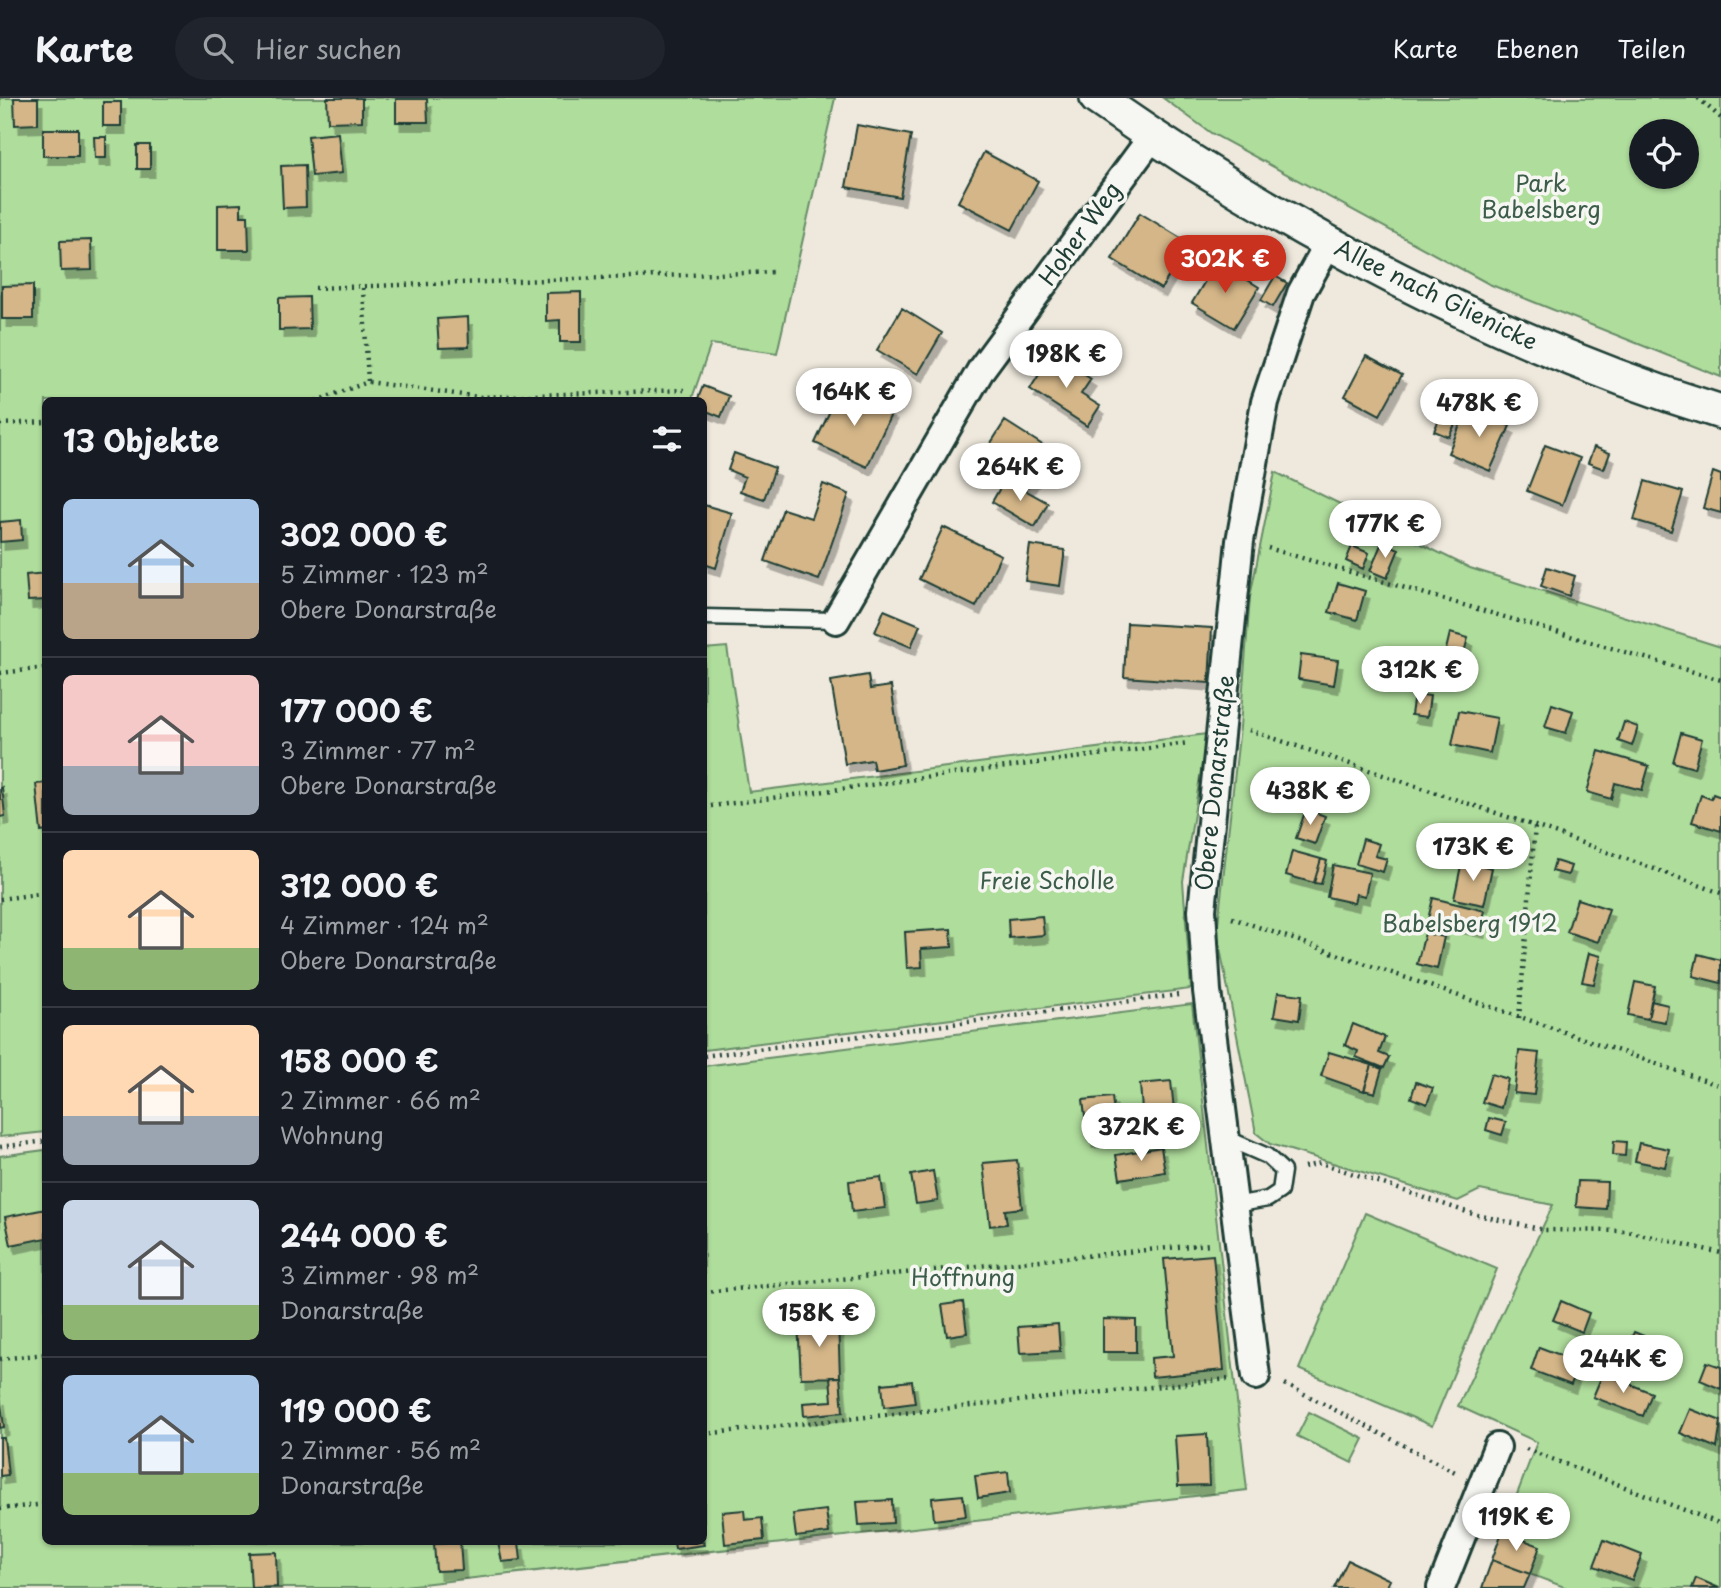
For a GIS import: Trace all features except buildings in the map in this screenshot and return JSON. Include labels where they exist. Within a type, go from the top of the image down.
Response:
[{"type":"street","name":"Allee nach Glienicke","points":[[1097,98],[1152,137],[1328,244],[1546,348],[1644,388],[1721,412]]},
{"type":"street","name":"Hoher Weg","points":[[836,620],[982,368],[1152,137]]},
{"type":"street","name":"Obere Donarstraße","points":[[1256,1376],[1207,992],[1202,910],[1240,541],[1265,402],[1301,293],[1328,244]]},
{"type":"street","points":[[1441,1588],[1497,1447]]},
{"type":"lane","points":[[707,617],[836,620]]},
{"type":"lane","points":[[1226,1138],[1268,1156],[1283,1171],[1280,1191],[1268,1199],[1234,1205]]},
{"type":"path","points":[[1698,98],[1721,118]]},
{"type":"path","points":[[315,288],[775,272]]},
{"type":"path","points":[[363,288],[368,382]]},
{"type":"path","points":[[329,397],[368,382],[465,397]]},
{"type":"path","points":[[524,397],[684,390]]},
{"type":"path","points":[[0,424],[42,422]]},
{"type":"path","points":[[1260,546],[1721,680]]},
{"type":"path","points":[[0,673],[42,668]]},
{"type":"path","points":[[707,807],[1220,739],[1240,727],[1535,826],[1721,893]]},
{"type":"path","points":[[1519,1018],[1535,826]]},
{"type":"path","points":[[0,898],[42,893]]},
{"type":"path","points":[[1219,913],[1721,1086]]},
{"type":"path","points":[[707,1056],[1207,992]]},
{"type":"path","points":[[0,1147],[42,1142]]},
{"type":"path","points":[[1283,1171],[1321,1163],[1474,1214],[1544,1230],[1627,1231],[1721,1253]]},
{"type":"path","points":[[707,1292],[1239,1241]]},
{"type":"path","points":[[0,1359],[42,1354]]},
{"type":"path","points":[[707,1434],[1256,1376],[1290,1386],[1422,1452],[1445,1468]]},
{"type":"path","points":[[1534,1450],[1721,1524]]},
{"type":"path","points":[[0,1509],[42,1504]]},
{"type":"green space","points":[[0,98],[835,98],[777,353],[711,344],[692,397],[42,397],[42,1132],[0,1137]]},
{"type":"green space","name":"Park Babelsberg","points":[[1163,98],[1721,98],[1721,377],[1489,284],[1211,133]]},
{"type":"green space","name":"Babelsberg 1912","points":[[1275,472],[1470,568],[1721,647],[1721,1588],[1567,1588],[1492,1560],[1537,1442],[1458,1406],[1553,1205],[1480,1190],[1458,1201],[1270,1144],[1256,1133],[1217,933],[1240,727],[1250,597]]},
{"type":"green space","name":"Freie Scholle","points":[[727,647],[749,792],[1207,734],[1183,881],[1191,989],[707,1050],[707,649]]},
{"type":"green space","name":"Hoffnung","points":[[1192,1004],[1247,1490],[387,1588],[0,1588],[0,1156],[42,1150],[42,1545],[707,1545],[707,1066]]},
{"type":"green space","points":[[1365,1213],[1497,1269],[1432,1426],[1299,1369]]},
{"type":"green space","points":[[1309,1412],[1364,1439],[1352,1463],[1297,1436]]}]
